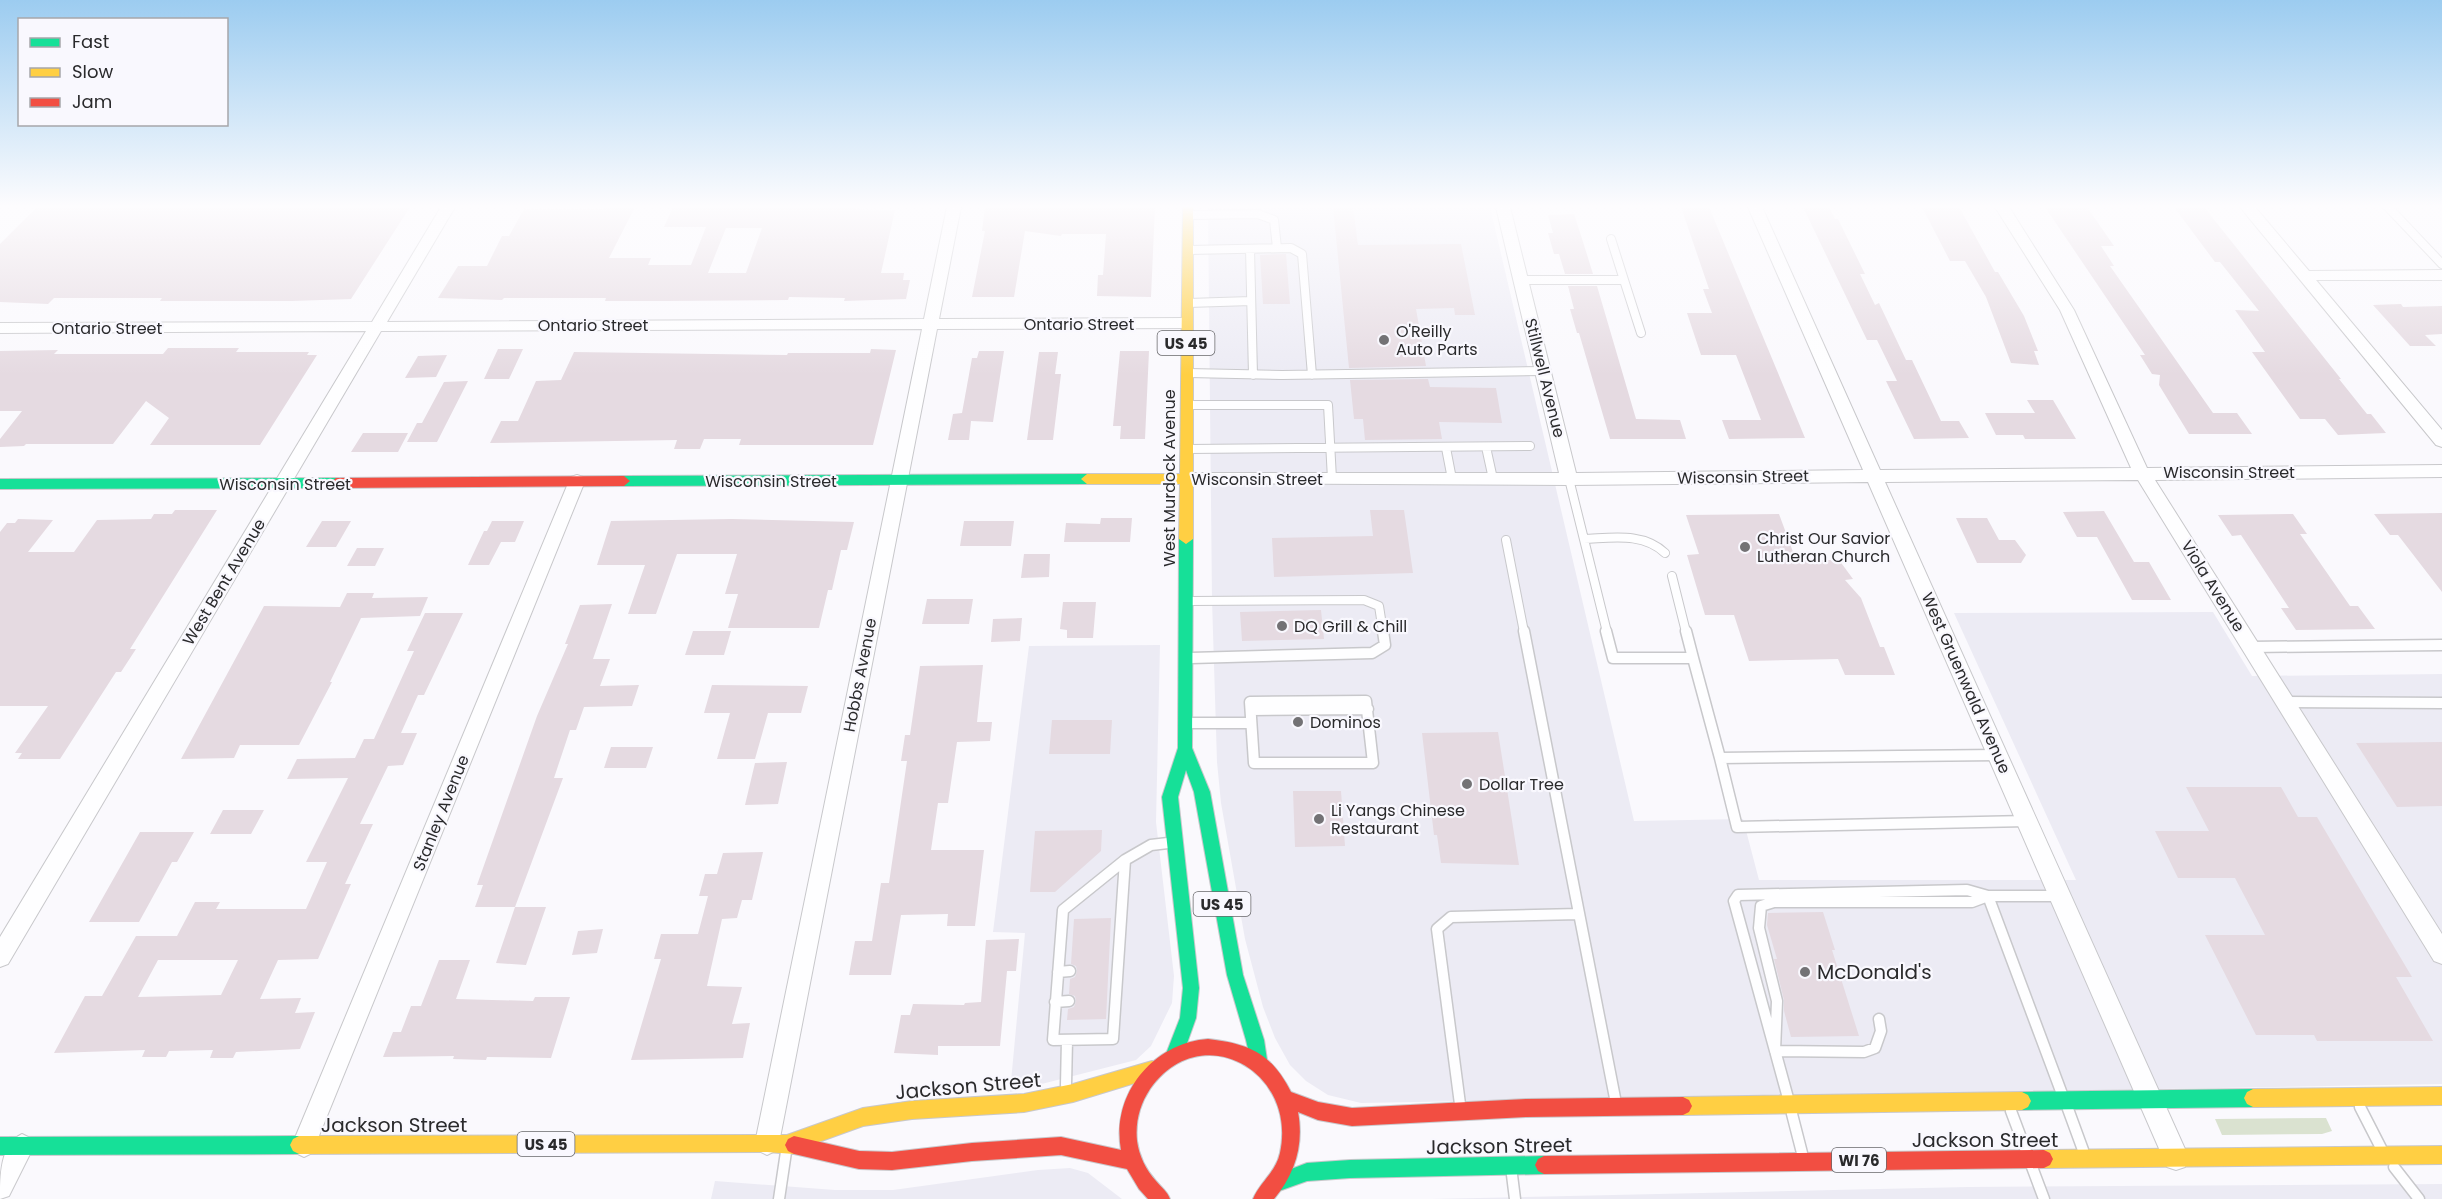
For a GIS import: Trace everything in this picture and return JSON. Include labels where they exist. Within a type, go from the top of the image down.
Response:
[{"type":"main road","name":"West Murdock Avenue","points":[[1175,1054],[1188,1018],[1191,975],[1170,797],[1185,748],[1185,449],[1188,263]]},
{"type":"main road","name":"Wisconsin Street","points":[[0,484],[1186,479]]},
{"type":"main road","name":"West Murdock Avenue","points":[[1185,748],[1202,792],[1235,975],[1255,1040],[1258,1060]]},
{"type":"main road","points":[[1175,1054],[1196,1047],[1218,1046],[1239,1050],[1258,1060],[1276,1078],[1289,1100],[1294,1128],[1291,1156],[1279,1182],[1262,1199]]},
{"type":"main road","name":"US 45","points":[[1152,1070],[1175,1054]]},
{"type":"main road","name":"Jackson Street","points":[[788,1144],[833,1126],[874,1115],[959,1106],[1022,1103],[1066,1096],[1152,1070]]},
{"type":"main road","points":[[1152,1070],[1138,1089],[1130,1112],[1127,1136],[1132,1161],[1140,1180],[1155,1196]]},
{"type":"main road","name":"Jackson Street","points":[[1289,1100],[1318,1111],[1352,1117],[1790,1103],[2442,1096]]},
{"type":"main road","name":"Jackson Street","points":[[11,1146],[767,1143],[788,1144],[859,1160],[892,1161],[972,1152],[1061,1146],[1132,1161]]},
{"type":"main road","name":"Jackson Street","points":[[1279,1182],[1307,1172],[1510,1166],[2442,1155]]},
{"type":"street","name":"West Bent Avenue","points":[[0,957],[415,263]]},
{"type":"street","name":"Hobbs Avenue","points":[[767,1143],[943,263]]},
{"type":"street","name":"Stillwell Avenue","points":[[1517,263],[1569,479]]},
{"type":"street","name":"West Gruenwald Avenue","points":[[1780,263],[2176,1158]]},
{"type":"street","name":"Viola Avenue","points":[[2037,263],[2067,310],[2142,473],[2442,954]]},
{"type":"street","points":[[2294,263],[2442,441]]},
{"type":"street","points":[[2305,276],[2442,275]]},
{"type":"street","name":"Ontario Street","points":[[0,328],[1186,323]]},
{"type":"street","name":"Wisconsin Street","points":[[1186,479],[1569,479],[2442,471]]},
{"type":"street","name":"Stanley Avenue","points":[[304,1145],[577,481]]},
{"type":"street","points":[[0,1187],[11,1146]]},
{"type":"lane","points":[[1250,263],[1253,375]]},
{"type":"lane","points":[[1303,263],[1312,375]]},
{"type":"lane","points":[[1619,263],[1641,333]]},
{"type":"lane","points":[[1521,280],[1624,280]]},
{"type":"lane","points":[[1186,303],[1251,302]]},
{"type":"lane","points":[[1186,373],[1312,375],[1543,371]]},
{"type":"lane","points":[[1186,405],[1328,405],[1332,479]]},
{"type":"lane","points":[[1486,447],[1492,479]]},
{"type":"lane","points":[[1185,449],[1530,447]]},
{"type":"lane","points":[[1446,448],[1452,479]]},
{"type":"lane","points":[[1569,479],[1613,658],[1693,657]]},
{"type":"lane","points":[[1584,539],[1643,539],[1659,545],[1665,553]]},
{"type":"lane","points":[[1506,540],[1617,1107]]},
{"type":"lane","points":[[1672,576],[1737,827],[2027,821]]},
{"type":"lane","points":[[1186,601],[1364,600],[1379,606],[1386,645],[1372,653],[1186,658]]},
{"type":"lane","points":[[2251,647],[2442,645]]},
{"type":"lane","points":[[1366,701],[1373,763],[1254,763],[1251,723],[1250,702],[1366,701]]},
{"type":"lane","points":[[2285,702],[2442,703]]},
{"type":"lane","points":[[1185,723],[1251,723]]},
{"type":"lane","points":[[1720,758],[1998,754]]},
{"type":"lane","points":[[1125,860],[1115,940],[1111,1000],[1113,1039],[1053,1040],[1063,910],[1125,860],[1151,845],[1174,842]]},
{"type":"lane","points":[[1804,1161],[1734,901],[1738,895],[1967,890],[1988,896],[2061,896]]},
{"type":"lane","points":[[1775,1051],[1776,994],[1758,928],[1757,916],[1761,906],[1774,902],[1972,902],[1988,896]]},
{"type":"lane","points":[[1988,896],[2087,1159]]},
{"type":"lane","points":[[1461,1113],[1437,929],[1451,917],[1579,914]]},
{"type":"lane","points":[[1060,941],[1072,941]]},
{"type":"lane","points":[[1058,972],[1070,971]]},
{"type":"lane","points":[[1055,1002],[1069,1001]]},
{"type":"lane","points":[[1775,1051],[1864,1052],[1875,1048],[1880,1040],[1879,1019]]},
{"type":"lane","points":[[1066,1096],[1067,1040]]},
{"type":"lane","points":[[2355,1097],[2386,1156],[2419,1199]]},
{"type":"lane","points":[[2007,1100],[2044,1199]]},
{"type":"lane","points":[[778,1199],[788,1144]]},
{"type":"lane","points":[[1510,1166],[1515,1199]]},
{"type":"shaded area","points":[[1209,263],[1503,263],[1634,821],[1743,819],[1759,880],[2076,880],[1954,613],[2213,612],[2252,676],[2442,674],[2442,1084],[1361,1103],[1328,1095],[1306,1081],[1290,1065],[1275,1038],[1263,1007],[1245,939],[1221,803],[1217,762],[1212,600]]},
{"type":"shaded area","points":[[1160,645],[1156,822],[1174,976],[1172,1003],[1151,1046],[1136,1060],[1010,1092],[1025,933],[993,932],[1029,646]]},
{"type":"shaded area","points":[[1070,1168],[1088,1173],[1122,1199],[711,1199],[715,1181],[835,1190],[893,1190],[1038,1170]]},
{"type":"shaded area","points":[[2442,1184],[2442,1199],[1431,1199],[1968,1187]]},
{"type":"green space","points":[[2326,1118],[2332,1131],[2322,1134],[2222,1135],[2215,1119]]},
{"type":"building","points":[[0,263],[374,263],[351,299],[160,301],[162,298],[54,298],[48,304],[0,302]]},
{"type":"building","points":[[489,263],[691,265],[692,263],[712,263],[708,273],[746,273],[750,263],[883,263],[881,273],[904,273],[903,280],[910,280],[906,299],[844,301],[845,298],[789,297],[788,300],[605,301],[606,298],[504,298],[502,300],[438,298],[458,266],[487,266]]},
{"type":"building","points":[[979,263],[1020,263],[1014,297],[972,297]]},
{"type":"building","points":[[1104,263],[1153,263],[1151,297],[1097,296],[1098,275],[1103,275]]},
{"type":"building","points":[[1260,263],[1287,263],[1290,304],[1263,304]]},
{"type":"building","points":[[1339,263],[1465,263],[1475,315],[1455,315],[1454,308],[1416,309],[1426,366],[1349,368]]},
{"type":"building","points":[[1562,263],[1590,263],[1593,274],[1565,274]]},
{"type":"building","points":[[1700,263],[1732,263],[1805,438],[1729,439],[1722,420],[1761,420],[1736,355],[1701,355],[1687,313],[1712,313],[1703,289],[1709,289]]},
{"type":"building","points":[[1830,263],[1860,263],[1865,274],[1860,274],[1875,305],[1879,303],[1906,360],[1912,360],[1941,421],[1959,421],[1969,438],[1914,439],[1886,381],[1897,381],[1877,340],[1867,340]]},
{"type":"building","points":[[1966,263],[1990,263],[1995,272],[1998,272],[2024,316],[2038,351],[2034,351],[2039,365],[2011,363],[1986,297]]},
{"type":"building","points":[[2083,263],[2112,263],[2114,266],[2110,266],[2213,413],[2237,413],[2252,434],[2189,434],[2159,385],[2160,375],[2152,374],[2140,355],[2145,355]]},
{"type":"building","points":[[2221,263],[2249,263],[2367,414],[2371,414],[2386,433],[2338,435],[2325,419],[2300,419],[2252,352],[2265,352],[2235,310],[2259,311]]},
{"type":"building","points":[[1568,286],[1597,286],[1636,419],[1680,420],[1686,439],[1610,439],[1570,309],[1574,309]]},
{"type":"building","points":[[2401,304],[2403,307],[2442,306],[2442,334],[2425,335],[2436,346],[2410,346],[2373,305]]},
{"type":"building","points":[[168,348],[239,348],[236,352],[309,352],[307,355],[317,355],[260,445],[150,445],[169,418],[146,401],[113,444],[26,444],[0,447],[0,439],[22,411],[0,411],[0,351],[58,350],[54,354],[163,354]]},
{"type":"building","points":[[498,349],[523,349],[509,379],[484,379]]},
{"type":"building","points":[[871,349],[896,350],[873,445],[739,445],[741,439],[704,439],[700,449],[674,449],[677,440],[490,443],[501,421],[518,421],[536,381],[561,380],[574,352],[787,355],[788,353],[870,353]]},
{"type":"building","points":[[979,351],[1004,351],[993,422],[971,421],[969,440],[948,440],[953,414],[962,413],[972,358],[977,358]]},
{"type":"building","points":[[1120,351],[1149,351],[1145,439],[1120,439],[1121,426],[1113,426]]},
{"type":"building","points":[[1039,352],[1058,352],[1055,374],[1061,374],[1053,440],[1027,440]]},
{"type":"building","points":[[447,355],[436,377],[405,378],[418,356]]},
{"type":"building","points":[[1428,379],[1430,387],[1496,388],[1502,423],[1439,422],[1442,439],[1365,440],[1363,419],[1354,419],[1350,380]]},
{"type":"building","points":[[468,381],[437,442],[407,442],[417,423],[422,423],[444,382]]},
{"type":"building","points":[[2027,400],[2053,400],[2076,439],[2025,439],[2023,435],[1996,435],[1985,413],[2035,413]]},
{"type":"building","points":[[363,433],[408,433],[398,452],[351,452]]},
{"type":"building","points":[[175,510],[217,510],[130,649],[136,649],[121,672],[116,672],[60,759],[18,759],[22,753],[15,753],[48,706],[0,706],[0,532],[7,523],[15,523],[18,519],[53,520],[28,552],[74,552],[97,520],[151,519],[154,514],[172,514]]},
{"type":"building","points":[[1370,510],[1404,510],[1413,573],[1274,577],[1272,538],[1373,536]]},
{"type":"building","points":[[2104,511],[2134,562],[2149,562],[2171,600],[2132,600],[2097,537],[2077,537],[2063,512]]},
{"type":"building","points":[[2442,513],[2442,592],[2398,535],[2390,535],[2374,514]]},
{"type":"building","points":[[1779,514],[1796,560],[1839,560],[1853,579],[1845,580],[1861,598],[1880,647],[1884,647],[1895,675],[1845,675],[1838,659],[1749,661],[1734,615],[1705,615],[1687,555],[1699,554],[1686,515]]},
{"type":"building","points":[[2293,514],[2307,534],[2300,534],[2350,606],[2358,606],[2375,629],[2296,630],[2281,608],[2289,608],[2241,535],[2232,536],[2218,515]]},
{"type":"building","points":[[1101,518],[1132,518],[1130,542],[1064,542],[1066,523],[1100,524]]},
{"type":"building","points":[[1956,518],[1987,518],[1999,540],[2015,540],[2026,555],[2021,563],[1977,563]]},
{"type":"building","points":[[732,519],[854,522],[847,550],[841,550],[832,590],[828,590],[819,628],[728,628],[738,594],[725,594],[737,554],[677,554],[656,614],[628,614],[645,565],[597,565],[611,521]]},
{"type":"building","points":[[322,521],[351,521],[336,547],[306,547]]},
{"type":"building","points":[[492,521],[524,521],[515,542],[501,542],[489,565],[468,565],[484,531],[487,531]]},
{"type":"building","points":[[964,521],[1014,521],[1011,546],[960,546]]},
{"type":"building","points":[[357,548],[384,548],[375,566],[347,566]]},
{"type":"building","points":[[1024,554],[1050,554],[1049,577],[1021,578]]},
{"type":"building","points":[[347,593],[374,593],[372,598],[428,597],[420,616],[361,618],[330,682],[332,682],[299,745],[240,745],[234,758],[181,759],[264,606],[340,607]]},
{"type":"building","points":[[927,599],[973,599],[969,624],[922,624]]},
{"type":"building","points":[[1063,602],[1096,602],[1093,638],[1067,638],[1067,630],[1060,629]]},
{"type":"building","points":[[612,604],[593,659],[610,659],[600,686],[639,685],[632,706],[584,707],[576,730],[570,730],[554,778],[563,778],[515,907],[475,907],[483,885],[477,885],[537,716],[568,644],[565,644],[580,605]]},
{"type":"building","name":"DQ Grill & Chill","points":[[1321,610],[1324,639],[1242,641],[1240,612]]},
{"type":"building","points":[[425,613],[463,613],[424,695],[418,695],[401,733],[417,733],[403,765],[388,766],[360,824],[373,824],[345,884],[351,884],[318,959],[278,960],[260,999],[301,998],[295,1013],[315,1012],[300,1049],[236,1052],[233,1058],[210,1058],[213,1050],[169,1051],[166,1057],[142,1057],[145,1050],[54,1053],[85,996],[102,996],[136,936],[177,936],[195,902],[220,902],[216,909],[306,909],[327,862],[306,862],[348,778],[287,779],[297,759],[355,758],[364,739],[374,739],[414,651],[407,651]],"holes":[[[158,960],[238,960],[221,995],[138,997]]]},
{"type":"building","points":[[1022,618],[1020,641],[991,642],[993,619]]},
{"type":"building","points":[[693,631],[731,631],[724,655],[685,655]]},
{"type":"building","points":[[983,665],[977,722],[992,722],[990,741],[957,742],[948,803],[938,803],[931,850],[984,850],[975,926],[947,926],[948,914],[901,915],[891,975],[849,975],[855,941],[872,941],[881,883],[889,883],[907,761],[901,761],[905,735],[910,735],[920,666]]},
{"type":"building","points":[[712,685],[808,686],[801,713],[768,713],[755,759],[717,759],[730,713],[704,713]]},
{"type":"building","points":[[1052,720],[1112,720],[1110,754],[1049,754]]},
{"type":"building","name":"Dollar Tree","points":[[1498,732],[1519,865],[1441,863],[1437,835],[1434,835],[1422,733]]},
{"type":"building","points":[[2442,742],[2442,806],[2397,807],[2356,743]]},
{"type":"building","points":[[611,747],[653,747],[646,768],[604,768]]},
{"type":"building","points":[[787,762],[778,804],[745,805],[755,763]]},
{"type":"building","points":[[2186,787],[2281,787],[2298,817],[2317,817],[2412,977],[2396,977],[2433,1041],[2317,1041],[2314,1035],[2256,1035],[2205,935],[2265,935],[2235,878],[2178,878],[2155,831],[2209,831]]},
{"type":"building","name":"Li Yangs Chinese Restaurant","points":[[1293,791],[1341,791],[1345,846],[1295,847]]},
{"type":"building","points":[[223,810],[264,810],[251,834],[210,834]]},
{"type":"building","points":[[1102,830],[1101,851],[1055,892],[1030,892],[1035,831]]},
{"type":"building","points":[[140,832],[194,832],[177,862],[172,862],[139,922],[89,922]]},
{"type":"building","points":[[763,852],[752,900],[742,900],[737,918],[722,919],[707,986],[742,987],[732,1024],[750,1023],[743,1058],[631,1060],[661,959],[654,959],[661,934],[698,934],[708,896],[699,896],[705,874],[717,874],[723,853]]},
{"type":"building","points":[[515,907],[546,907],[526,965],[496,963]]},
{"type":"building","name":"McDonald's","points":[[1823,912],[1835,950],[1832,950],[1859,1036],[1791,1037],[1774,959],[1777,959],[1767,925],[1768,913]]},
{"type":"building","points":[[1111,918],[1106,1019],[1067,1020],[1068,1009],[1074,1007],[1076,1001],[1075,996],[1069,994],[1070,979],[1075,977],[1077,971],[1076,966],[1071,964],[1074,919]]},
{"type":"building","points":[[603,929],[597,953],[572,955],[578,931]]},
{"type":"building","points":[[1019,939],[1016,971],[1007,971],[1000,1046],[938,1046],[938,1055],[894,1053],[901,1015],[910,1015],[913,1004],[964,1005],[981,1002],[986,940]]},
{"type":"building","points":[[439,960],[470,960],[456,999],[533,1001],[535,997],[570,997],[551,1058],[487,1057],[486,1060],[453,1059],[454,1056],[383,1057],[393,1032],[401,1032],[411,1006],[421,1006]]},
{"type":"traffic: fast","points":[[624,481],[1087,479]]},
{"type":"traffic: fast","points":[[0,484],[336,483]]},
{"type":"traffic: fast","points":[[1175,1054],[1188,1018],[1191,988],[1170,797],[1185,748],[1186,539]]},
{"type":"traffic: fast","points":[[1185,748],[1202,792],[1235,975],[1255,1040],[1258,1060]]},
{"type":"traffic: fast","points":[[2022,1101],[2253,1098]]},
{"type":"traffic: fast","points":[[0,1146],[299,1145]]},
{"type":"traffic: fast","points":[[1279,1182],[1307,1172],[1350,1169],[1544,1165]]},
{"type":"traffic: slow","points":[[1186,539],[1188,263]]},
{"type":"traffic: slow","points":[[1087,479],[1186,479]]},
{"type":"traffic: slow","points":[[788,1144],[863,1117],[912,1110],[1024,1103],[1073,1093],[1152,1070]]},
{"type":"traffic: slow","points":[[2253,1098],[2442,1096]]},
{"type":"traffic: slow","points":[[1683,1106],[2022,1101]]},
{"type":"traffic: slow","points":[[299,1145],[767,1143],[794,1145]]},
{"type":"traffic: slow","points":[[2044,1159],[2442,1155]]},
{"type":"traffic: jam","points":[[336,483],[624,481]]},
{"type":"traffic: jam","points":[[1161,1199],[1139,1173],[1130,1152],[1128,1130],[1131,1110],[1141,1088],[1161,1064],[1183,1051],[1208,1047],[1236,1051],[1259,1062],[1276,1080],[1287,1103],[1292,1128],[1289,1153],[1280,1178],[1262,1199]]},
{"type":"traffic: jam","points":[[1289,1100],[1318,1111],[1352,1117],[1526,1108],[1683,1106]]},
{"type":"traffic: jam","points":[[794,1145],[859,1160],[892,1161],[972,1152],[1061,1146],[1132,1161]]},
{"type":"traffic: jam","points":[[1544,1165],[2044,1159]]},
{"type":"place","name":"O'Reilly Auto Parts","points":[[1384,340]]},
{"type":"place","name":"Christ Our Savior Lutheran Church","points":[[1745,547]]},
{"type":"place","name":"DQ Grill & Chill","points":[[1282,626]]},
{"type":"place","name":"Dominos","points":[[1298,722]]},
{"type":"place","name":"Dollar Tree","points":[[1467,784]]},
{"type":"place","name":"Li Yangs Chinese Restaurant","points":[[1319,819]]},
{"type":"place","name":"McDonald's","points":[[1805,972]]}]
